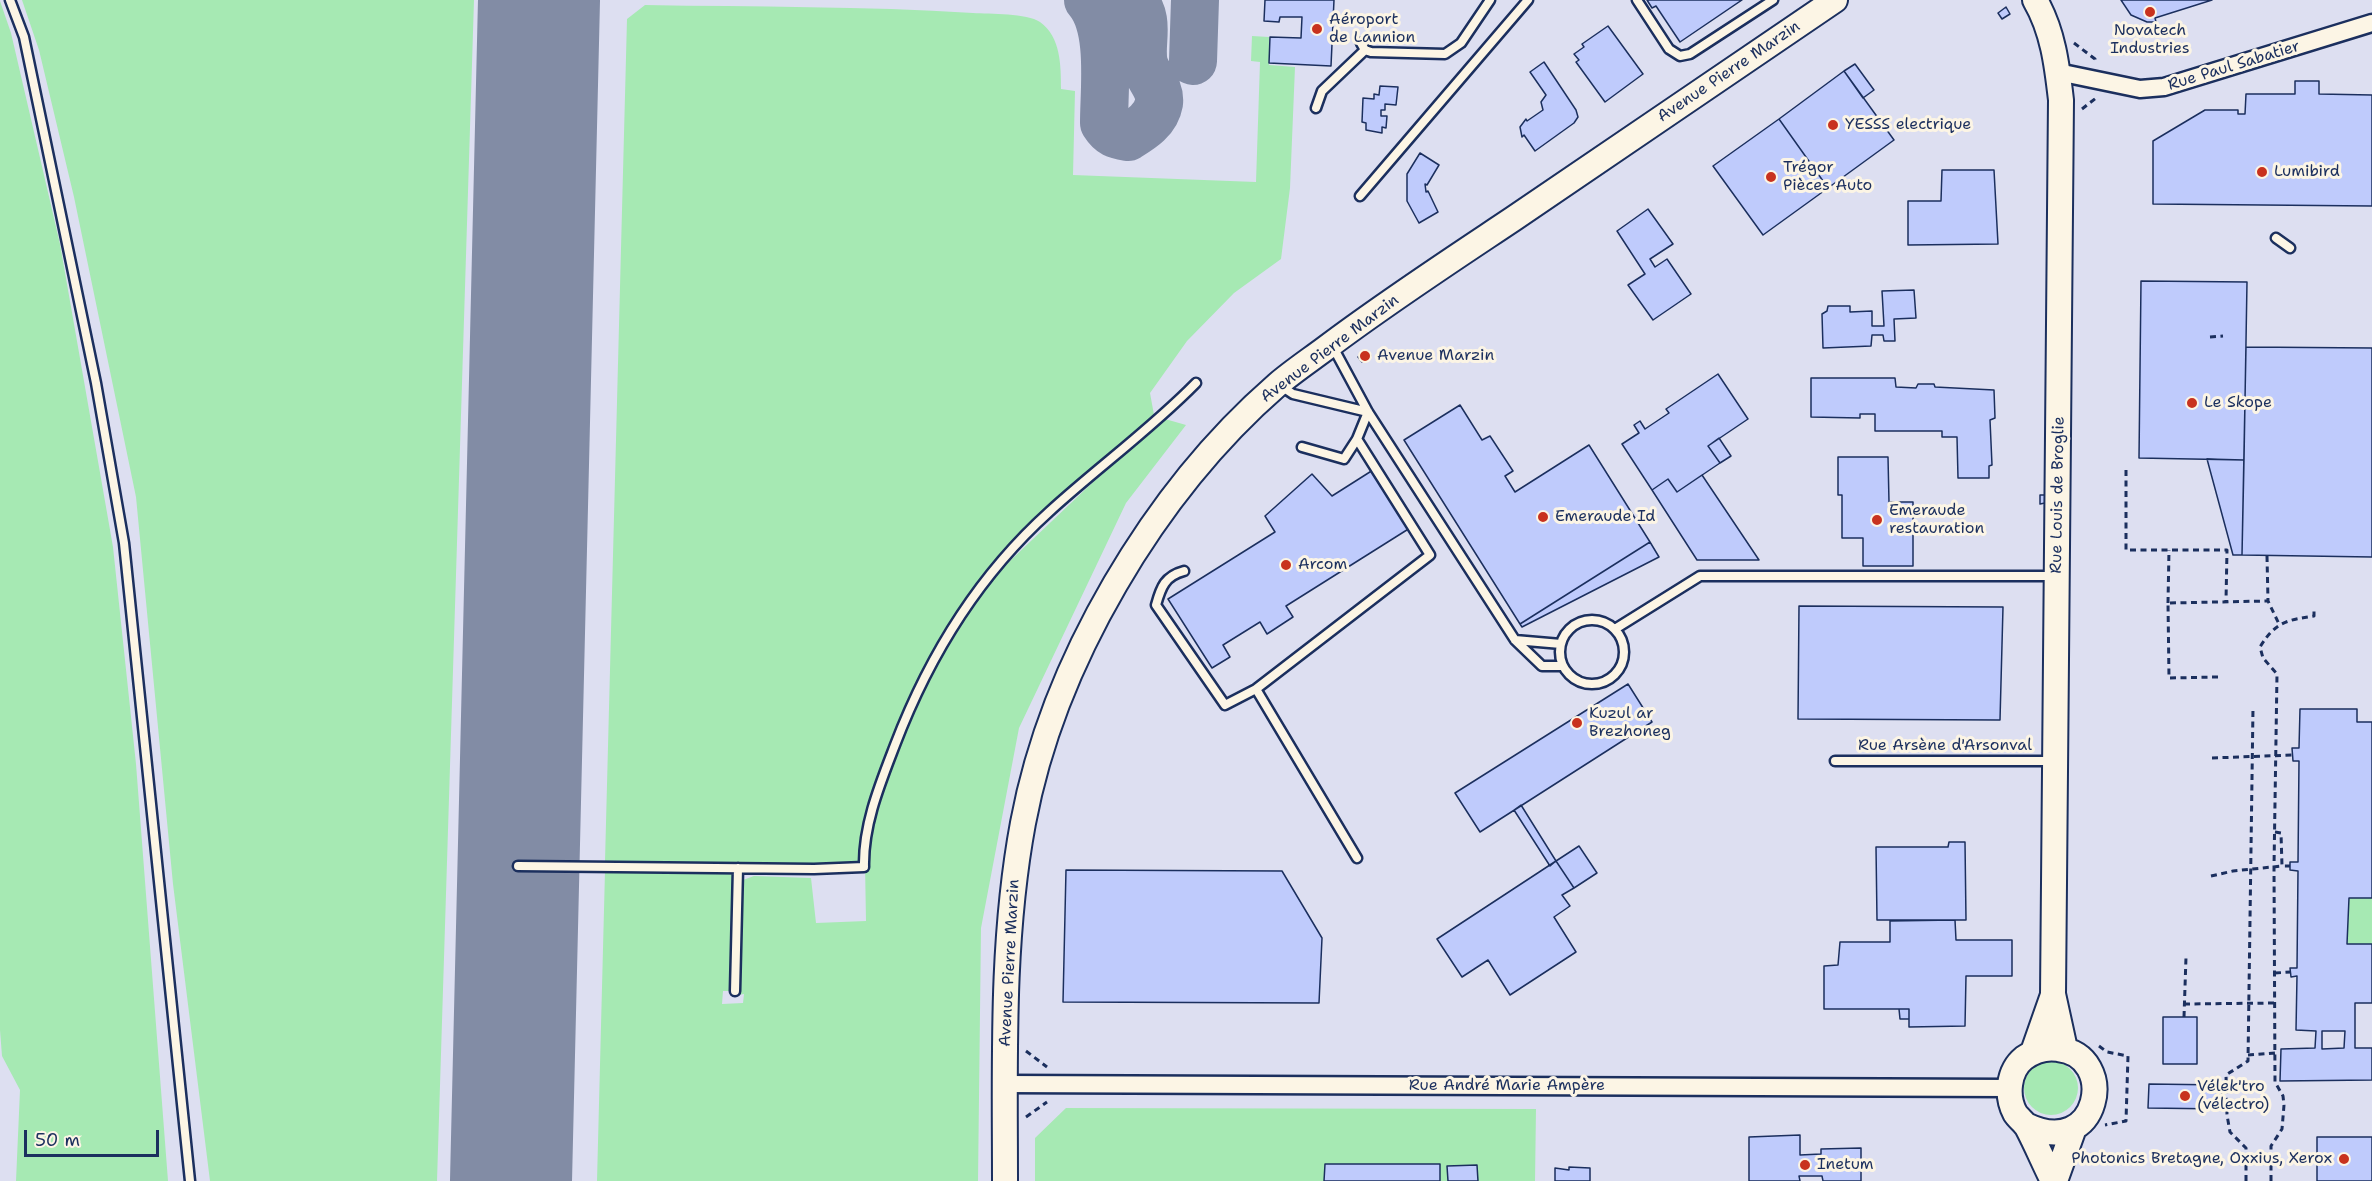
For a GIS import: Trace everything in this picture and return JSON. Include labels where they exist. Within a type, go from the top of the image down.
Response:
[{"type":"main road","name":"Avenue Pierre Marzin","points":[[1005,1181],[1007,957],[1012,888],[1023,821],[1035,773],[1061,696],[1084,643],[1130,558],[1195,471],[1230,430],[1278,384],[1376,311],[1835,0]]},
{"type":"main road","name":"Rue Louis de Broglie","points":[[2035,0],[2044,16],[2056,58],[2061,100],[2053,994],[2064,1049]]},
{"type":"main road","name":"Rue Louis de Broglie","points":[[2009,1088],[2013,1073],[2021,1061],[2033,1052],[2053,994]]},
{"type":"main road","points":[[2033,1052],[2049,1048],[2064,1049],[2079,1057],[2090,1070],[2095,1085],[2094,1101],[2087,1115],[2074,1128],[2054,1181]]},
{"type":"main road","points":[[2009,1088],[2016,1114],[2026,1125],[2054,1181]]},
{"type":"main road","points":[[2026,1125],[2041,1132],[2058,1133],[2074,1128]]},
{"type":"street","name":"Rue Paul Sabatier","points":[[2058,72],[2140,89],[2164,87],[2372,23]]},
{"type":"street","name":"Rue André Marie Ampère","points":[[1005,1084],[2009,1088]]},
{"type":"lane","points":[[10,0],[24,37],[96,383],[124,543],[190,1181]]},
{"type":"lane","points":[[1316,108],[1322,91],[1363,46],[1371,52],[1404,49],[1442,55],[1448,48],[1461,43],[1490,0]]},
{"type":"lane","points":[[1360,196],[1528,0]]},
{"type":"lane","points":[[1637,0],[1669,49],[1680,56],[1690,54],[1773,0]]},
{"type":"lane","points":[[2276,238],[2290,248]]},
{"type":"lane","points":[[1332,344],[1368,412],[1515,640],[1542,666],[1563,666]]},
{"type":"lane","points":[[518,866],[864,867],[863,843],[882,779],[914,695],[953,625],[996,566],[1048,513],[1196,383]]},
{"type":"lane","points":[[1278,384],[1293,394],[1368,412]]},
{"type":"lane","points":[[1302,447],[1344,459],[1357,439],[1368,412]]},
{"type":"lane","points":[[1184,571],[1172,574],[1161,586],[1156,605],[1225,705],[1256,689],[1430,555],[1357,439]]},
{"type":"lane","points":[[1615,629],[1700,576],[2057,576]]},
{"type":"lane","points":[[1595,620],[1615,629],[1622,638],[1624,658],[1621,668],[1614,676],[1596,685],[1576,681],[1568,674],[1560,655],[1561,644],[1566,633],[1584,621],[1595,620]]},
{"type":"lane","points":[[1515,640],[1561,644]]},
{"type":"lane","points":[[1256,689],[1357,858]]},
{"type":"lane","name":"Rue Arsène d'Arsonval","points":[[1835,761],[2055,761]]},
{"type":"lane","points":[[735,991],[738,868]]},
{"type":"path","points":[[2210,337],[2223,336]]},
{"type":"path","points":[[2126,470],[2126,550],[2227,550],[2226,602]]},
{"type":"path","points":[[2169,550],[2169,678],[2218,677]]},
{"type":"path","points":[[2267,556],[2268,601],[2279,624]]},
{"type":"path","points":[[2169,603],[2268,601]]},
{"type":"path","points":[[2271,1181],[2271,1146],[2282,1129],[2284,1105],[2283,1096],[2275,1082],[2274,867],[2277,675],[2263,658],[2260,647],[2268,634],[2279,624],[2314,616],[2314,608]]},
{"type":"path","points":[[2246,1181],[2246,1148],[2230,1132],[2227,1115],[2226,1075],[2248,1061],[2253,708]]},
{"type":"path","points":[[2212,758],[2293,755]]},
{"type":"path","points":[[2275,832],[2281,833],[2282,866]]},
{"type":"path","points":[[2211,876],[2250,869],[2290,866]]},
{"type":"path","points":[[2184,1017],[2186,957]]},
{"type":"path","points":[[2275,973],[2291,972]]},
{"type":"path","points":[[2184,1004],[2276,1003]]},
{"type":"path","points":[[2248,1055],[2275,1053]]},
{"type":"shaded area","points":[[0,0],[2372,0],[2372,1181],[0,1181]]},
{"type":"green space","points":[[22,0],[474,0],[437,1181],[210,1181],[173,884],[136,497],[74,197],[39,50]]},
{"type":"green space","points":[[0,1],[11,33],[60,244],[113,547],[136,764],[168,1181],[16,1181],[20,1090],[2,1056],[0,1030]]},
{"type":"green space","points":[[645,5],[891,9],[1008,14],[1034,19],[1047,28],[1056,44],[1060,62],[1061,89],[1075,91],[1073,175],[1256,182],[1260,62],[1251,61],[1252,36],[1269,37],[1269,65],[1295,67],[1290,188],[1281,259],[1234,293],[1187,341],[1150,393],[1154,415],[996,559],[943,632],[893,734],[868,814],[858,864],[605,861],[627,19]]},
{"type":"green space","points":[[1165,419],[1186,425],[1126,503],[1019,728],[981,928],[978,1181],[597,1181],[605,871],[733,874],[731,991],[723,991],[722,1004],[743,1003],[744,994],[738,995],[743,880],[754,876],[811,878],[816,923],[866,921],[865,864],[870,835],[898,743],[940,656],[993,577],[1091,484]]},
{"type":"green space","points":[[2349,898],[2372,898],[2372,944],[2347,944]]},
{"type":"green space","points":[[2046,1061],[2056,1061],[2066,1065],[2074,1073],[2078,1088],[2074,1103],[2066,1111],[2056,1115],[2046,1115],[2036,1111],[2028,1103],[2024,1093],[2024,1083],[2028,1073],[2036,1065]]},
{"type":"green space","points":[[1066,1108],[1536,1109],[1535,1181],[1035,1181],[1035,1138]]},
{"type":"building","name":"Aéroport de Lannion","points":[[1265,0],[1334,0],[1331,66],[1269,63],[1270,37],[1301,38],[1302,17],[1280,17],[1279,22],[1264,21]]},
{"type":"building","points":[[1647,0],[1742,0],[1680,42],[1656,6],[1652,8]]},
{"type":"building","name":"Novatech Industries","points":[[2121,0],[2212,0],[2155,18],[2156,22],[2147,22],[2131,15]]},
{"type":"building","points":[[2006,7],[2010,14],[2002,19],[1998,13]]},
{"type":"building","points":[[1608,26],[1643,74],[1605,102],[1576,62],[1579,60],[1574,54],[1584,47],[1582,44]]},
{"type":"building","points":[[1544,62],[1576,110],[1578,117],[1574,123],[1535,151],[1524,135],[1522,137],[1520,127],[1526,119],[1527,121],[1543,110],[1541,102],[1546,95],[1530,72]]},
{"type":"building","points":[[1855,64],[1874,90],[1863,98],[1844,71]]},
{"type":"building","name":"YESSS electrique","points":[[1844,71],[1894,140],[1828,188],[1779,119]]},
{"type":"building","name":"Lumibird","points":[[2295,81],[2319,81],[2319,94],[2372,95],[2372,206],[2153,204],[2153,141],[2205,110],[2238,110],[2238,114],[2245,114],[2246,94],[2295,94]]},
{"type":"building","points":[[1380,86],[1398,87],[1396,105],[1385,104],[1385,110],[1381,110],[1381,116],[1387,116],[1386,128],[1382,127],[1382,133],[1366,130],[1366,123],[1362,122],[1363,98],[1374,99],[1374,94],[1379,95]]},
{"type":"building","name":"Trégor Pièces Auto","points":[[1779,119],[1828,188],[1763,235],[1713,166]]},
{"type":"building","points":[[1420,153],[1439,165],[1427,185],[1425,184],[1426,192],[1428,191],[1438,212],[1419,223],[1407,201],[1407,174]]},
{"type":"building","points":[[1942,170],[1994,170],[1998,244],[1908,245],[1908,201],[1941,201]]},
{"type":"building","points":[[1648,209],[1673,244],[1650,259],[1655,267],[1667,259],[1691,294],[1653,320],[1628,285],[1645,274],[1617,231]]},
{"type":"building","name":"Le Skope","points":[[2141,281],[2247,282],[2244,460],[2139,458]]},
{"type":"building","points":[[1914,290],[1916,318],[1894,319],[1895,341],[1884,341],[1883,335],[1872,335],[1871,346],[1823,348],[1822,314],[1827,311],[1828,306],[1850,306],[1850,312],[1872,311],[1872,326],[1884,326],[1882,291]]},
{"type":"building","points":[[2246,347],[2372,348],[2372,557],[2242,555]]},
{"type":"building","name":"Avenue Marzin","points":[[1368,351],[1371,356],[1362,362],[1358,357]]},
{"type":"building","points":[[1718,374],[1748,419],[1708,446],[1720,463],[1677,492],[1668,479],[1652,490],[1622,444],[1639,433],[1634,425],[1640,421],[1645,429],[1669,413],[1666,409]]},
{"type":"building","points":[[1811,378],[1895,378],[1896,387],[1916,388],[1918,384],[1934,384],[1935,387],[1994,390],[1995,418],[1990,420],[1992,465],[1989,466],[1989,478],[1958,478],[1957,437],[1942,437],[1942,431],[1875,431],[1875,414],[1860,414],[1860,418],[1811,417]]},
{"type":"building","name":"Emeraude Id","points":[[1460,405],[1482,440],[1490,436],[1513,471],[1505,476],[1515,492],[1589,445],[1650,542],[1520,624],[1404,440]]},
{"type":"building","points":[[1719,438],[1731,456],[1720,463],[1708,446]]},
{"type":"building","name":"Emeraude restauration","points":[[1838,457],[1888,457],[1889,502],[1913,502],[1913,566],[1863,566],[1863,538],[1842,538],[1842,495],[1838,495]]},
{"type":"building","points":[[2207,459],[2244,460],[2242,555],[2233,555]]},
{"type":"building","name":"Arcom","points":[[1373,470],[1410,528],[1286,606],[1293,617],[1267,634],[1260,622],[1223,645],[1230,657],[1212,668],[1168,599],[1275,532],[1265,516],[1312,474],[1332,496]]},
{"type":"building","points":[[1702,475],[1759,560],[1697,560],[1652,490],[1668,479],[1677,492]]},
{"type":"building","points":[[2040,495],[2045,495],[2045,503],[2040,504]]},
{"type":"building","points":[[1650,542],[1659,557],[1522,627],[1520,624]]},
{"type":"building","points":[[1799,606],[2003,607],[2000,720],[1798,719]]},
{"type":"building","points":[[1628,684],[1652,722],[1480,832],[1455,793]]},
{"type":"building","points":[[2300,709],[2357,709],[2357,722],[2372,722],[2372,898],[2349,898],[2347,944],[2372,944],[2372,1003],[2355,1003],[2355,1048],[2372,1048],[2372,1080],[2280,1081],[2281,1049],[2315,1048],[2316,1031],[2296,1030],[2297,976],[2291,977],[2290,968],[2297,968],[2298,871],[2290,870],[2290,862],[2298,862],[2299,761],[2293,761],[2292,748],[2299,748]],"holes":[[[2322,1031],[2345,1031],[2344,1048],[2322,1049]]]},
{"type":"building","points":[[1521,805],[1556,861],[1550,866],[1514,810]]},
{"type":"building","points":[[1949,842],[1965,842],[1966,920],[1877,920],[1876,847],[1948,847]]},
{"type":"building","points":[[1579,846],[1597,873],[1574,888],[1556,861]]},
{"type":"building","points":[[1556,861],[1574,888],[1562,895],[1570,906],[1554,917],[1576,952],[1510,995],[1488,960],[1462,977],[1437,939]]},
{"type":"building","points":[[1066,870],[1282,871],[1322,938],[1319,1003],[1063,1002]]},
{"type":"building","points":[[1955,920],[1956,940],[2012,940],[2012,976],[1966,976],[1965,1026],[1909,1027],[1909,1009],[1824,1009],[1824,966],[1838,965],[1840,942],[1890,942],[1890,921]]},
{"type":"building","points":[[1899,1009],[1909,1009],[1909,1019],[1900,1019]]},
{"type":"building","points":[[2163,1017],[2197,1017],[2197,1064],[2163,1064]]},
{"type":"building","name":"Vélek'tro (vélectro)","points":[[2149,1084],[2222,1085],[2222,1109],[2148,1108]]},
{"type":"building","name":"Inetum","points":[[1800,1135],[1800,1155],[1821,1154],[1821,1149],[1861,1148],[1861,1181],[1823,1181],[1822,1176],[1799,1176],[1800,1181],[1749,1181],[1749,1137]]},
{"type":"building","name":"Photonics Bretagne, Oxxius, Xerox","points":[[2317,1137],[2372,1137],[2372,1181],[2317,1181]]},
{"type":"building","points":[[1325,1164],[1440,1164],[1440,1181],[1324,1181]]},
{"type":"building","points":[[1477,1165],[1478,1181],[1448,1181],[1447,1166]]},
{"type":"building","points":[[1569,1167],[1590,1168],[1590,1181],[1555,1181],[1555,1168],[1569,1170]]},
{"type":"taxiway","points":[[538,16],[544,0]]},
{"type":"taxiway","points":[[1088,0],[1096,12],[1104,42],[1104,123],[1114,133],[1128,137],[1151,119],[1159,103],[1156,87],[1144,64],[1142,15],[1133,0]]},
{"type":"taxiway","points":[[1193,61],[1195,0]]},
{"type":"runway","points":[[511,1181],[539,0]]},
{"type":"place","name":"Novatech Industries","points":[[2150,12]]},
{"type":"place","name":"Aéroport de Lannion","points":[[1317,29]]},
{"type":"place","name":"YESSS electrique","points":[[1833,125]]},
{"type":"place","name":"Lumibird","points":[[2262,172]]},
{"type":"place","name":"Trégor Pièces Auto","points":[[1771,177]]},
{"type":"place","name":"Avenue Marzin","points":[[1365,356]]},
{"type":"place","name":"Le Skope","points":[[2192,403]]},
{"type":"place","name":"Emeraude Id","points":[[1543,517]]},
{"type":"place","name":"Emeraude restauration","points":[[1877,520]]},
{"type":"place","name":"Arcom","points":[[1286,565]]},
{"type":"place","name":"Kuzul ar Brezhoneg","points":[[1577,723]]},
{"type":"place","name":"Vélek'tro (vélectro)","points":[[2185,1096]]},
{"type":"place","name":"Photonics Bretagne, Oxxius, Xerox","points":[[2344,1159]]},
{"type":"place","name":"Inetum","points":[[1805,1165]]}]
